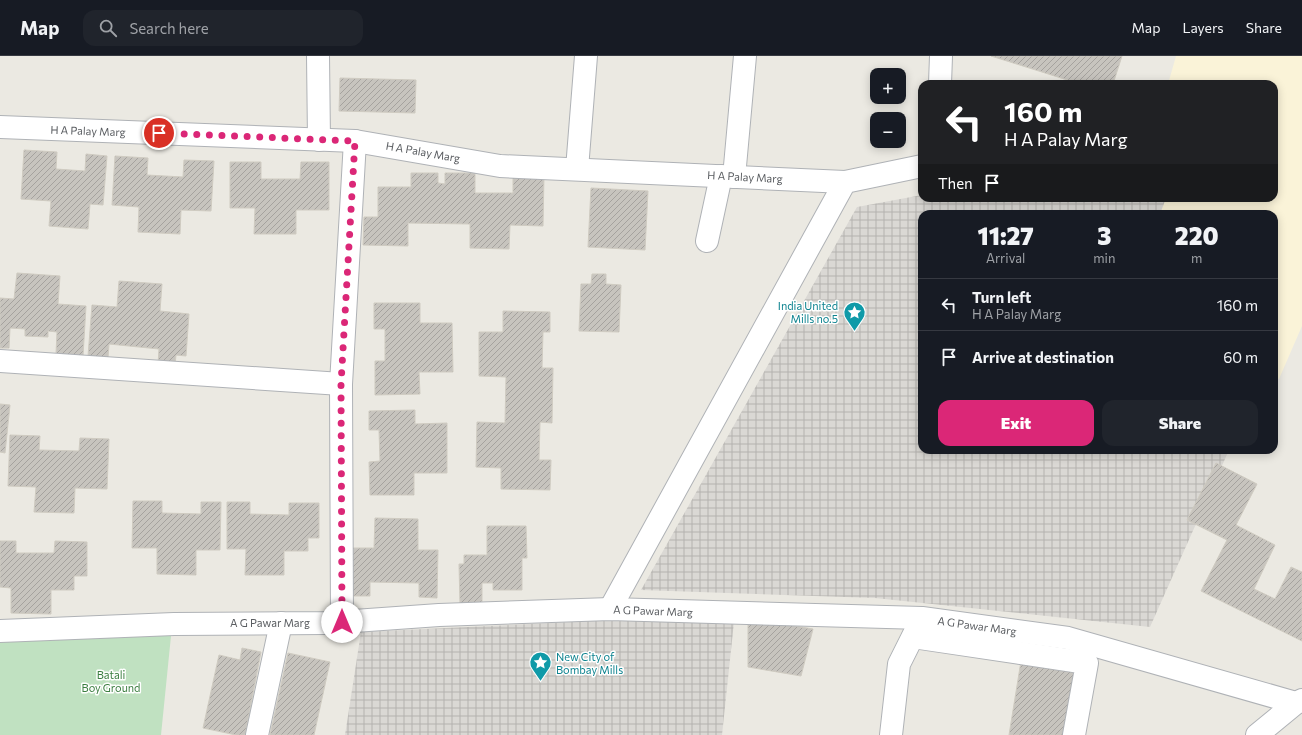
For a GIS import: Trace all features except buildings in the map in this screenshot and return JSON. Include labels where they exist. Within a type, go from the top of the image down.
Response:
[{"type":"street","points":[[318,56],[318,140]]},
{"type":"street","points":[[578,169],[586,56]]},
{"type":"street","points":[[708,242],[728,176],[745,56]]},
{"type":"street","points":[[940,80],[941,56]]},
{"type":"street","name":"H A Palay Marg","points":[[0,127],[355,141],[500,166],[845,182],[918,167]]},
{"type":"street","points":[[342,622],[341,384],[355,141]]},
{"type":"street","points":[[610,609],[845,182]]},
{"type":"street","points":[[0,361],[341,384]]},
{"type":"street","name":"A G Pawar Marg","points":[[0,631],[174,624],[342,622],[439,615],[610,609],[922,618],[1068,638],[1299,702]]},
{"type":"street","points":[[890,735],[899,664],[922,618]]},
{"type":"street","points":[[257,735],[281,623]]},
{"type":"street","points":[[913,637],[1087,663],[1074,735]]},
{"type":"street","points":[[1257,735],[1299,702]]},
{"type":"shaded area","points":[[1176,56],[1302,56],[1302,326],[1279,379],[1278,210],[1130,210],[1132,202],[1278,202],[1278,80],[1169,80]]},
{"type":"shaded area","name":"India United Mills no.5","points":[[918,196],[918,202],[1164,202],[1162,210],[918,210],[918,454],[1227,454],[1150,627],[875,598],[641,590],[857,207]]},
{"type":"shaded area","name":"New City of Bombay Mills","points":[[613,620],[734,622],[722,735],[345,735],[361,632]]},
{"type":"green space","name":"Batali Boy Ground","points":[[172,626],[161,735],[0,735],[0,634]]},
{"type":"place","name":"India United Mills no.5","points":[[854,332]]},
{"type":"place","name":"New City of Bombay Mills","points":[[540,682]]},
{"type":"route","points":[[159,133],[355,141],[341,384],[342,622]]}]
